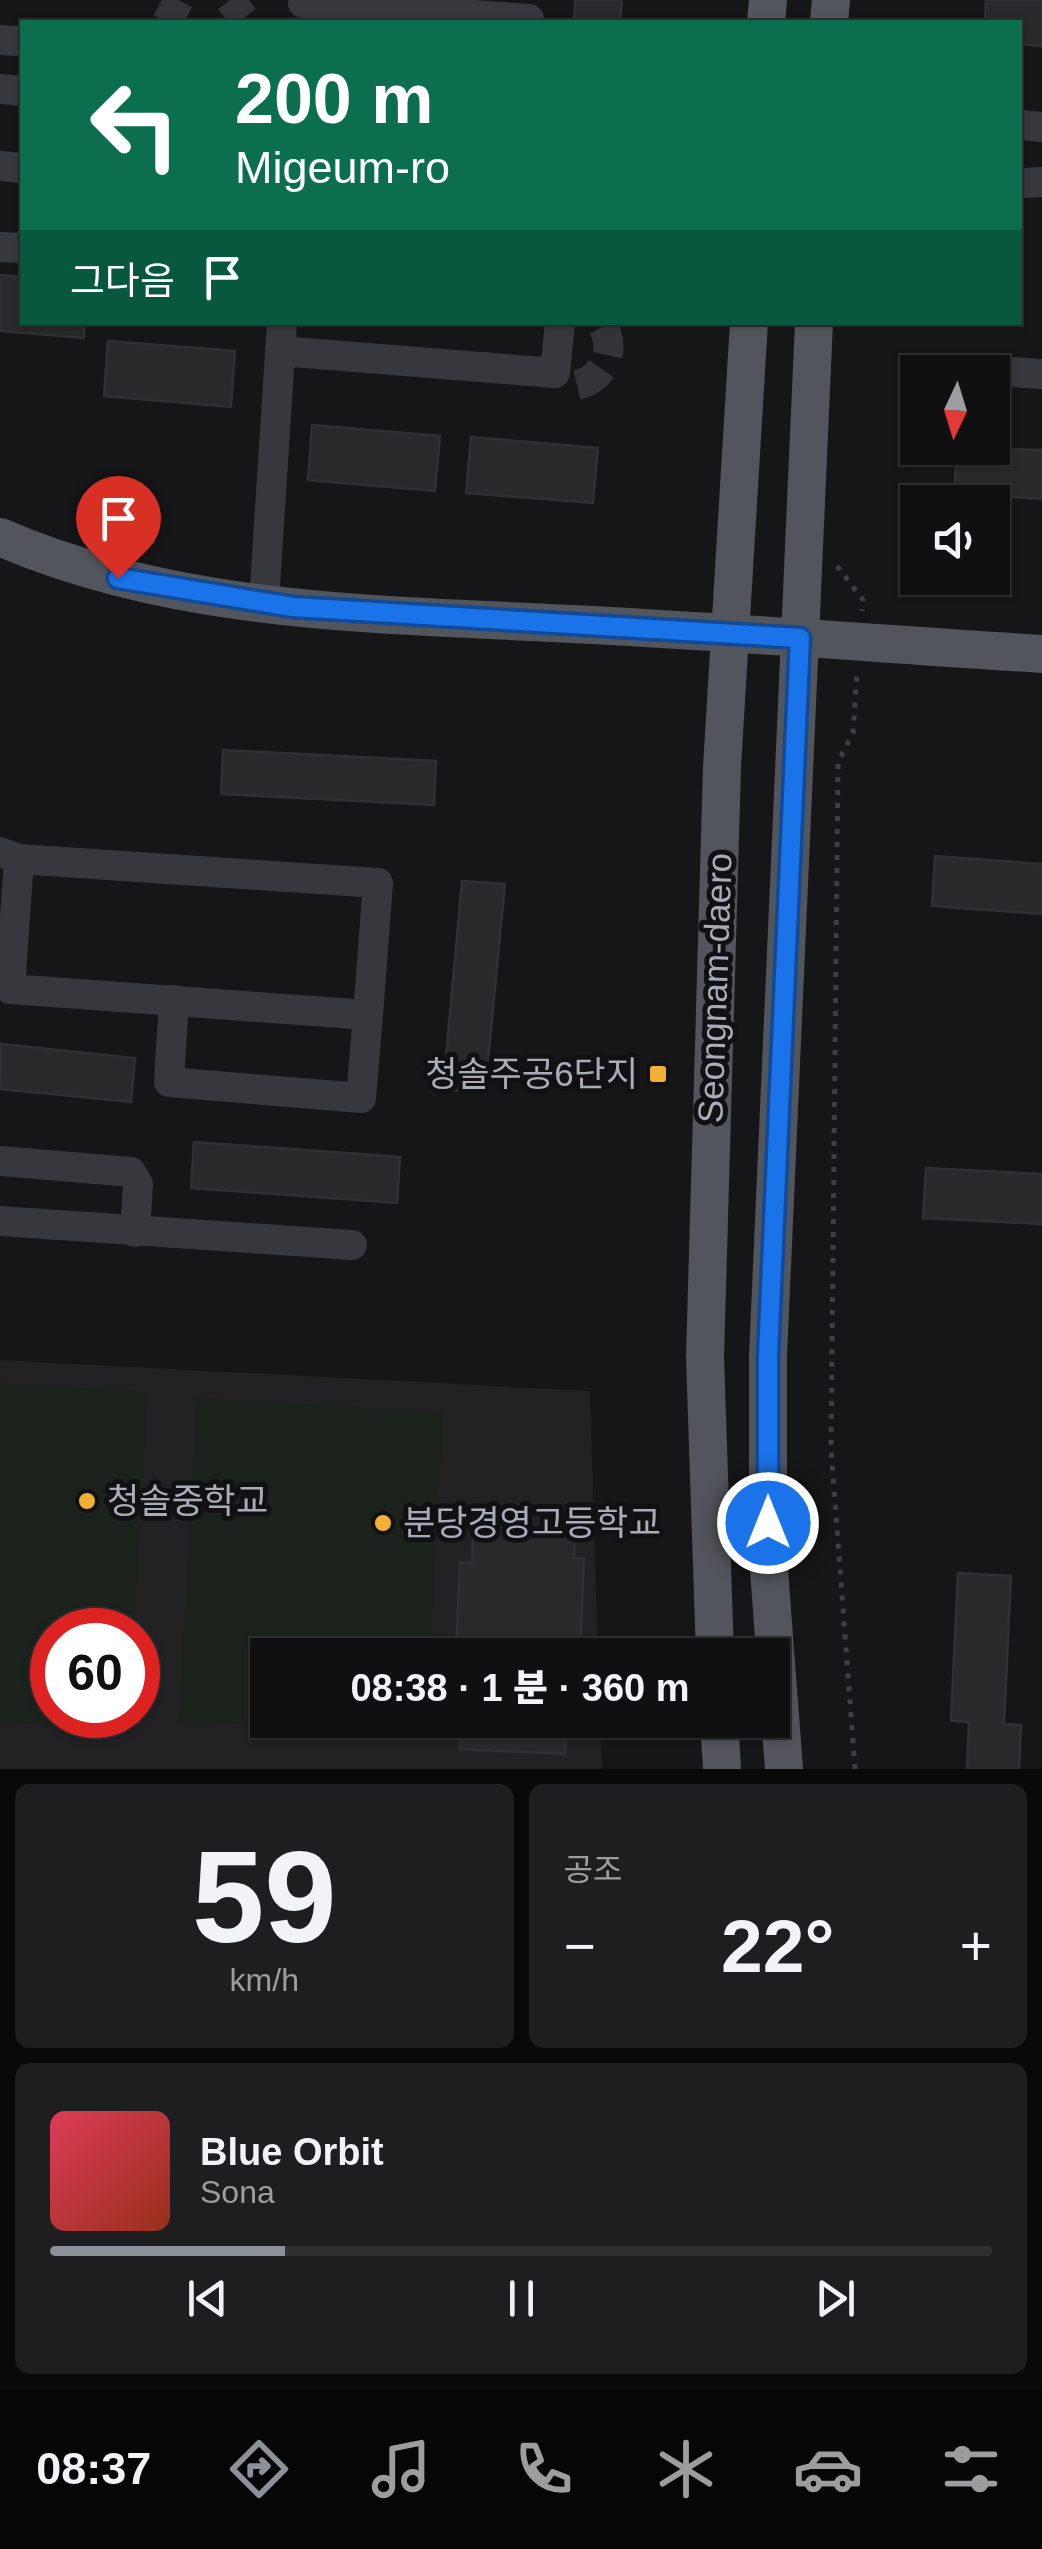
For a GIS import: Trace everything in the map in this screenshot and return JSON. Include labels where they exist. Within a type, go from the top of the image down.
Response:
[{"type":"main road","name":"Seongnam-daero","points":[[714,1638],[705,1356],[722,768],[749,325]]},
{"type":"main road","name":"Seongnam-daero","points":[[784,1769],[768,1557],[768,1356],[814,325]]},
{"type":"main road","points":[[0,537],[79,568],[156,587],[264,602],[360,612],[1042,654]]},
{"type":"main road","points":[[719,1738],[722,1769]]},
{"type":"lane","points":[[303,8],[357,15],[530,14]]},
{"type":"lane","points":[[264,602],[281,337],[566,379],[560,325]]},
{"type":"lane","points":[[1010,372],[1042,374]]},
{"type":"lane","points":[[174,1000],[169,1082],[361,1098],[368,1015],[378,883],[9,856],[10,989],[174,1000],[368,1015]]},
{"type":"lane","points":[[0,1161],[131,1172],[138,1184],[135,1232]]},
{"type":"lane","points":[[0,1221],[352,1245]]},
{"type":"path","points":[[831,558],[862,600],[853,733],[838,762],[831,1448],[855,1769]]},
{"type":"shaded area","name":"분당경영고등학교","points":[[0,1360],[590,1391],[597,1638],[250,1638],[250,1738],[601,1738],[602,1769],[0,1769]]},
{"type":"shaded area","points":[[0,1383],[148,1392],[135,1608],[30,1608],[30,1724],[0,1722]]},
{"type":"shaded area","points":[[196,1398],[443,1412],[431,1638],[250,1638],[250,1725],[179,1721]]},
{"type":"building","points":[[575,0],[622,0],[620,20],[574,20]]},
{"type":"building","points":[[986,0],[1042,0],[1042,46],[1022,44],[1022,20],[985,20]]},
{"type":"building","points":[[0,275],[20,277],[20,325],[85,325],[84,338],[0,331]]},
{"type":"building","points":[[108,341],[235,351],[231,407],[104,396]]},
{"type":"building","points":[[312,425],[440,436],[435,491],[308,480]]},
{"type":"building","points":[[471,437],[598,448],[593,503],[466,493]]},
{"type":"building","points":[[1010,449],[1042,450],[1042,499],[1010,497],[1010,485],[955,485],[956,465],[1010,465]]},
{"type":"building","points":[[223,750],[436,761],[434,805],[221,794]]},
{"type":"building","points":[[935,856],[1042,864],[1042,914],[932,906]]},
{"type":"building","points":[[462,881],[505,884],[485,1093],[443,1089]]},
{"type":"building","points":[[1,1044],[135,1058],[131,1102],[0,1089]]},
{"type":"building","points":[[194,1142],[400,1157],[397,1203],[191,1188]]},
{"type":"building","points":[[926,1168],[1042,1174],[1042,1224],[923,1218]]},
{"type":"building","points":[[473,1532],[575,1536],[574,1558],[584,1558],[581,1638],[457,1638],[460,1562],[472,1563]]},
{"type":"building","points":[[958,1573],[1011,1576],[1004,1724],[1021,1725],[1019,1769],[967,1769],[969,1722],[951,1721]]},
{"type":"building","points":[[460,1738],[566,1738],[565,1754],[460,1749]]},
{"type":"tunnel","points":[[168,20],[179,0]]},
{"type":"tunnel","points":[[230,0],[244,18]]},
{"type":"tunnel","points":[[577,385],[595,376],[606,360],[608,341],[602,325]]},
{"type":"place","name":"청솔주공6단지","points":[[658,1074]]},
{"type":"place","name":"청솔중학교","points":[[87,1501]]},
{"type":"place","name":"분당경영고등학교","points":[[383,1523]]},
{"type":"route","points":[[118,578],[293,607],[800,638],[768,1356],[768,1523]]}]
